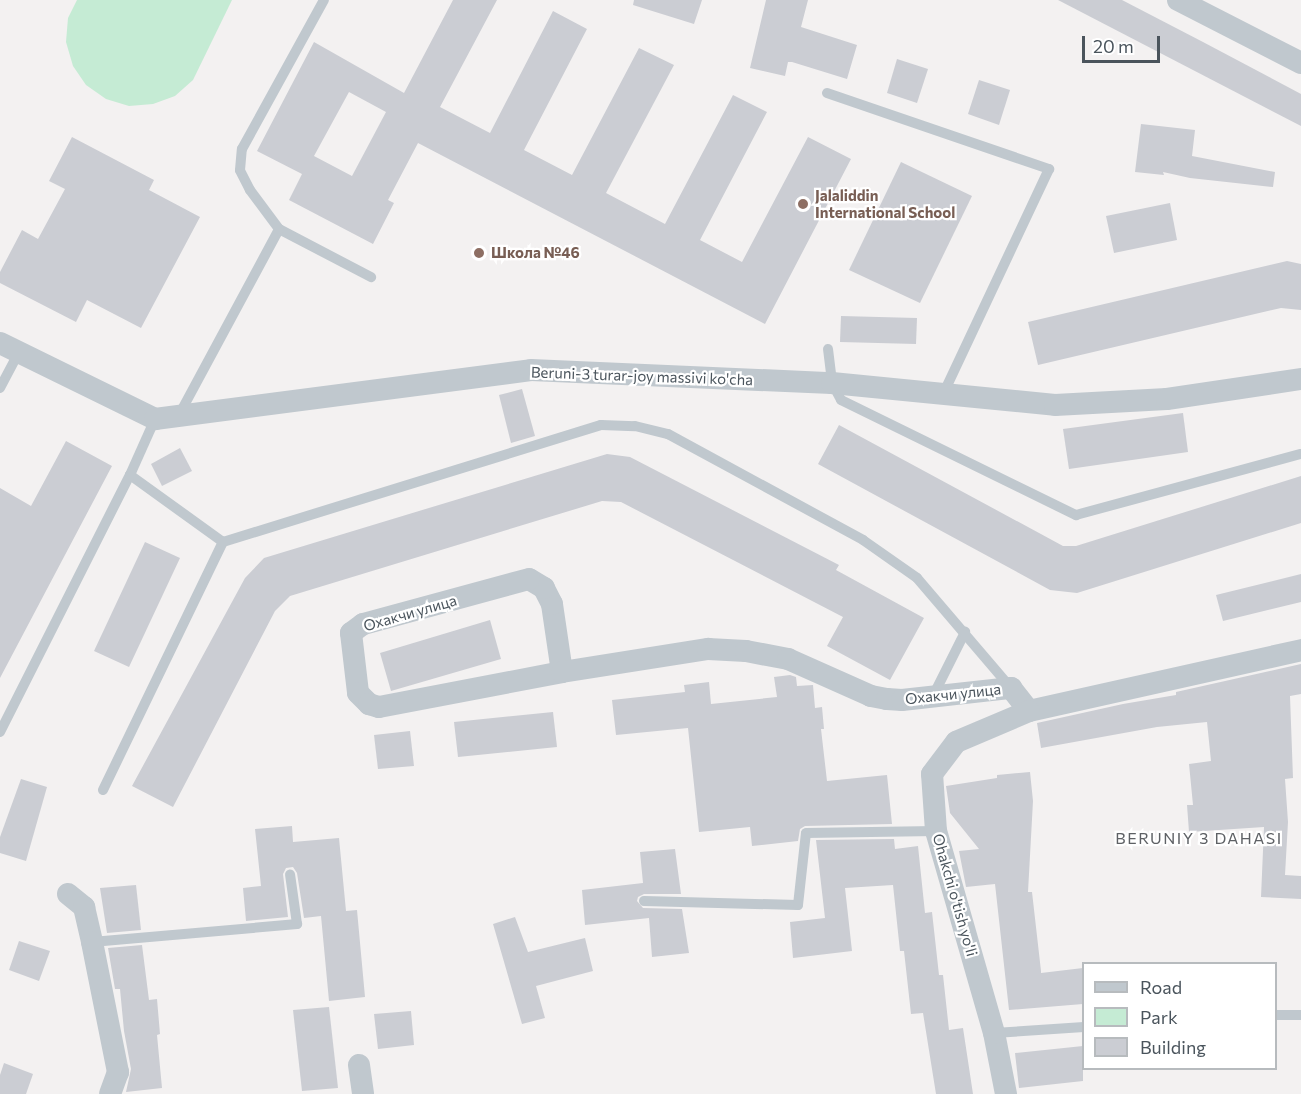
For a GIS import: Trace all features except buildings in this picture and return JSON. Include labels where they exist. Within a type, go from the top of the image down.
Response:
[{"type":"street","points":[[1178,0],[1301,63]]},
{"type":"street","points":[[9,348],[155,418]]},
{"type":"street","name":"Beruni-3 turar-joy massivi ko'cha","points":[[155,418],[531,370],[832,383],[1054,405],[1167,399],[1301,379]]},
{"type":"street","name":"Охакчи улица","points":[[562,672],[552,604],[544,588],[529,579],[363,624],[351,633],[358,693],[369,704],[380,707],[562,672],[708,649],[727,649],[788,659],[872,696],[902,700],[1011,688],[1029,711]]},
{"type":"street","points":[[1029,711],[1301,650]]},
{"type":"street","name":"Ohakchi o'tish yo'li","points":[[1006,1094],[994,1033],[936,831],[932,774],[956,742],[1029,711]]},
{"type":"street","points":[[68,894],[84,907],[92,942],[118,1072],[110,1094]]},
{"type":"street","points":[[359,1065],[363,1094]]},
{"type":"lane","points":[[324,0],[242,149],[240,170],[250,190],[279,229],[371,277]]},
{"type":"lane","points":[[827,93],[1049,169],[943,394]]},
{"type":"lane","points":[[179,416],[279,229]]},
{"type":"lane","points":[[0,388],[9,348]]},
{"type":"lane","points":[[828,349],[832,383],[841,400],[1076,515],[1301,454]]},
{"type":"lane","points":[[0,732],[130,475],[155,418]]},
{"type":"lane","points":[[103,790],[222,542],[601,425],[635,426],[668,434],[863,540],[917,578],[1011,688]]},
{"type":"lane","points":[[130,475],[222,542]]},
{"type":"lane","points":[[932,698],[965,632]]},
{"type":"lane","points":[[644,901],[798,904],[806,833],[936,831]]},
{"type":"lane","points":[[92,942],[297,924],[290,874]]},
{"type":"lane","points":[[1277,1015],[1301,1015]]},
{"type":"lane","points":[[994,1033],[1082,1027]]},
{"type":"green space","points":[[77,0],[232,0],[193,80],[175,96],[153,104],[129,106],[106,99],[86,85],[73,66],[66,42],[68,18]]},
{"type":"place","name":"Jalaliddin International School","points":[[803,204]]},
{"type":"place","name":"Школа №46","points":[[479,253]]},
{"type":"district","name":"BERUNIY 3 DAHASI","points":[[1199,838]]}]
